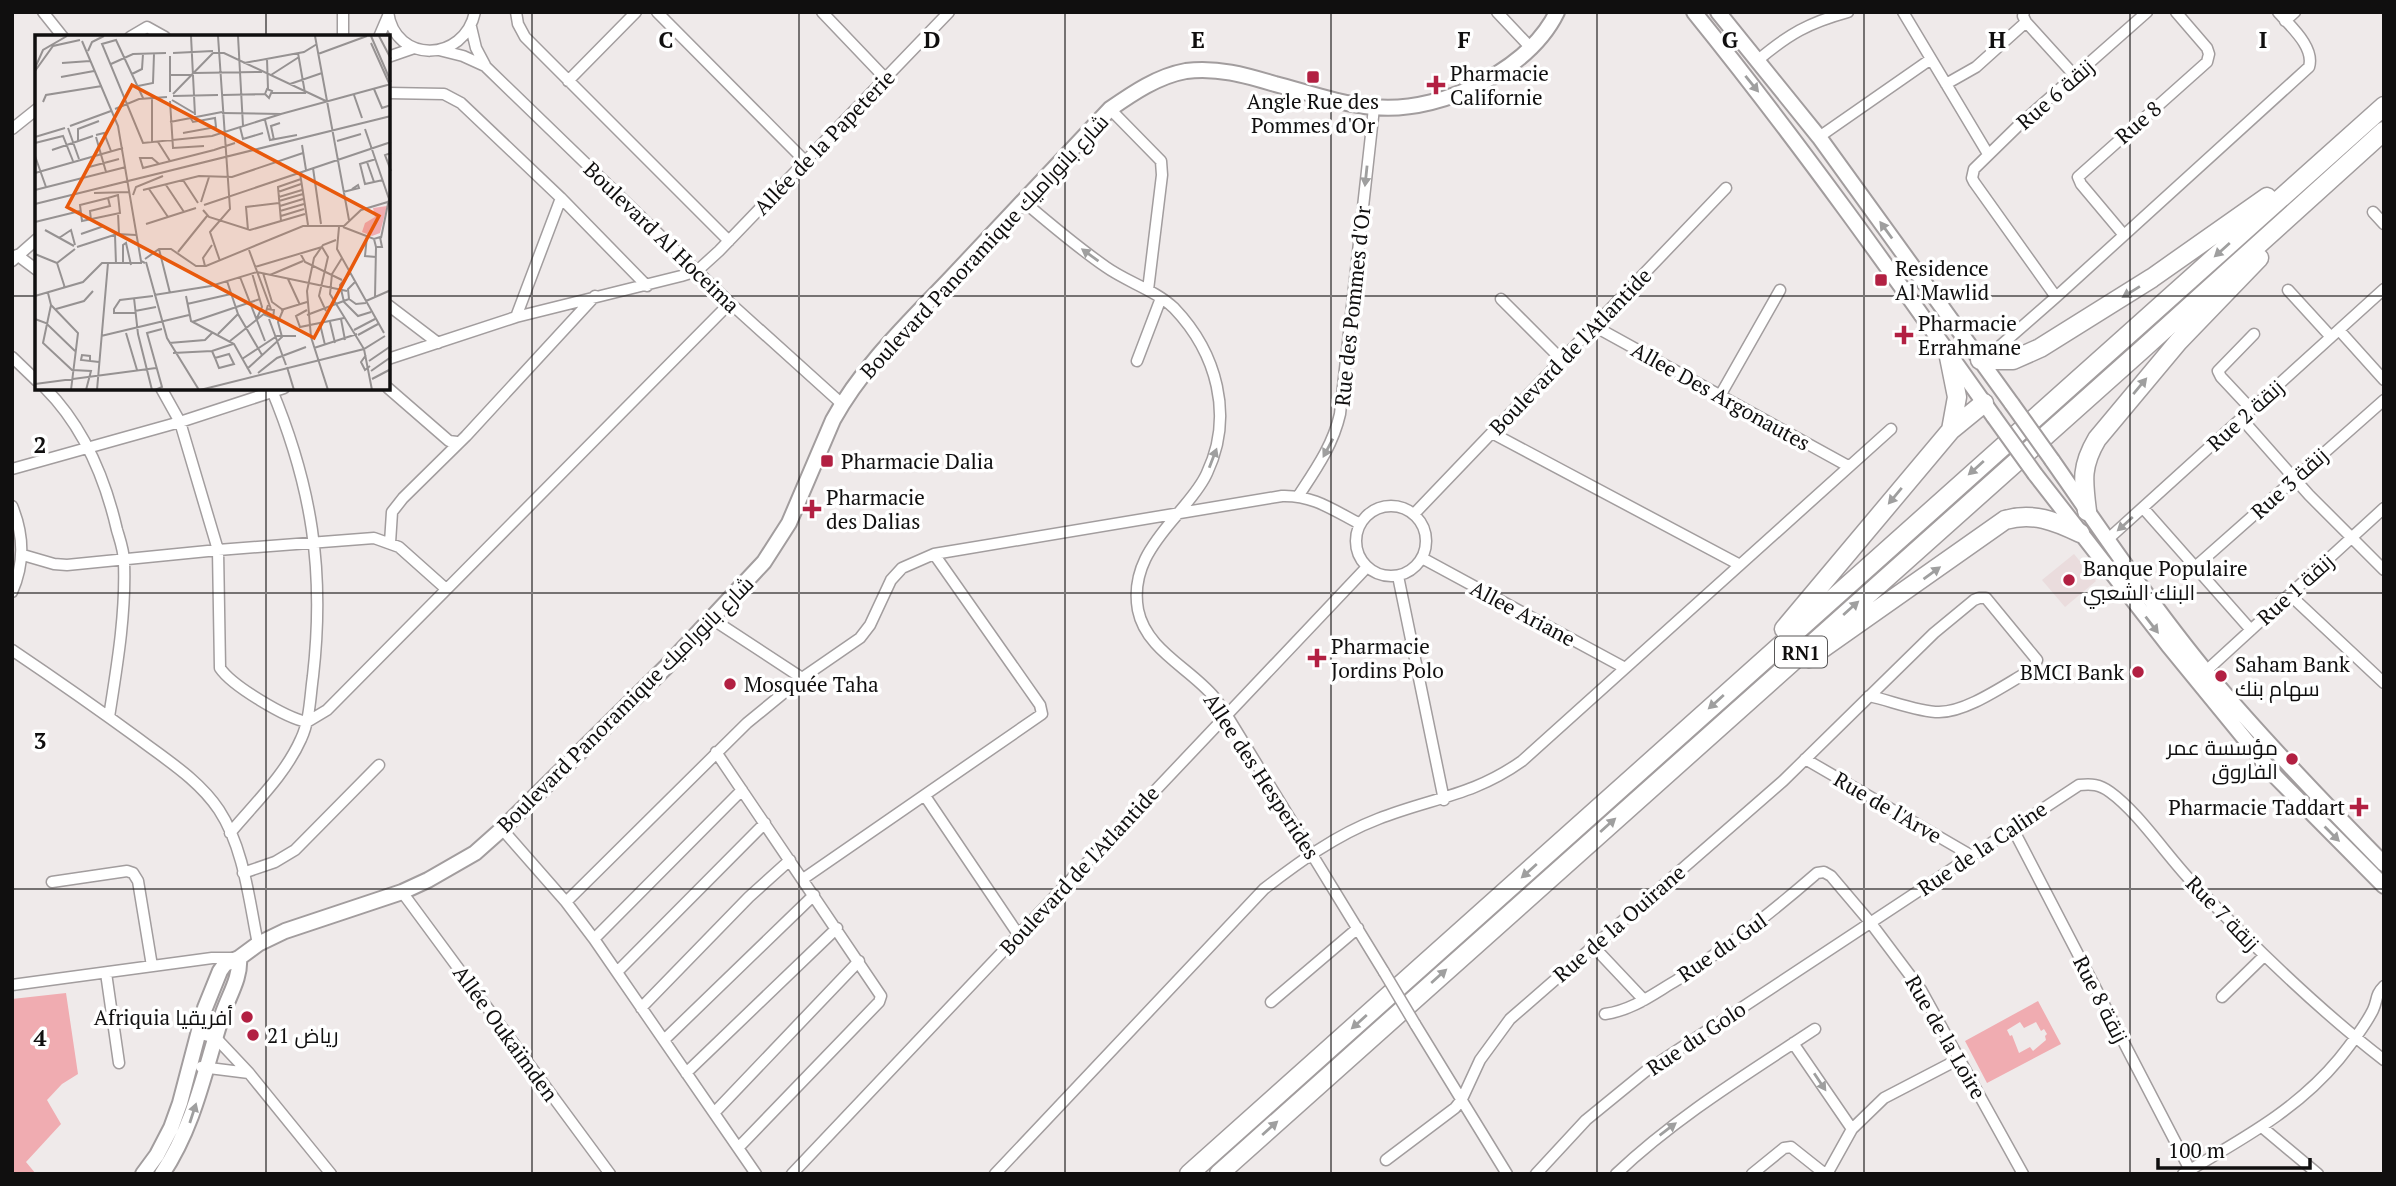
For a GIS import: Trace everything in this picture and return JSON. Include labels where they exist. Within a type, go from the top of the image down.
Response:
[{"type":"highway","name":"RN1","points":[[1188,1174],[2384,106]]},
{"type":"highway","name":"RN1","points":[[1219,1174],[2384,131]]},
{"type":"highway","points":[[1980,360],[2013,360],[2040,348],[2152,278],[2346,139]]},
{"type":"highway","points":[[2087,511],[2083,470],[2087,456],[2097,439],[2178,342],[2289,229],[2319,188]]},
{"type":"highway","points":[[1948,352],[1957,397],[1951,430]]},
{"type":"highway","points":[[1749,673],[1951,430],[1989,410]]},
{"type":"highway","points":[[1736,710],[2005,520],[2029,516],[2044,518],[2080,533]]},
{"type":"main road","name":"Boulevard Panoramique شارع بانوراميك","points":[[143,1174],[171,1128],[197,1033],[225,964],[285,931],[402,892],[428,880],[475,853],[502,829],[712,620],[764,562],[789,523],[823,441],[842,404],[881,354],[1110,109],[1156,81],[1186,71],[1229,71],[1374,108],[1438,100],[1479,85],[1507,69],[1531,48],[1557,12]]},
{"type":"main road","points":[[1694,12],[1833,190],[2035,474],[2189,672],[2277,777],[2384,886]]},
{"type":"main road","points":[[1718,12],[1819,137],[2150,600],[2206,671],[2288,766],[2384,864]]},
{"type":"main road","points":[[162,1174],[176,1154],[190,1122],[230,994],[240,971],[239,958]]},
{"type":"street","points":[[43,12],[61,35]]},
{"type":"street","points":[[343,12],[343,35]]},
{"type":"street","points":[[439,50],[452,46],[463,38],[471,27],[475,12]]},
{"type":"street","points":[[516,12],[517,24],[526,37],[729,241]]},
{"type":"street","points":[[568,81],[636,12]]},
{"type":"street","points":[[657,12],[805,161]]},
{"type":"street","points":[[822,12],[885,78]]},
{"type":"street","name":"Allée de la Papeterie","points":[[697,271],[949,12]]},
{"type":"street","points":[[1497,12],[1531,48]]},
{"type":"street","points":[[1758,60],[1785,37],[1801,28],[1847,12]]},
{"type":"street","points":[[1903,12],[1988,154]]},
{"type":"street","name":"Rue 6 زنقة","points":[[2056,297],[1974,182],[1974,169],[2147,12]]},
{"type":"street","name":"Rue 8","points":[[2123,234],[2078,177],[2207,62],[2207,48],[2176,12]]},
{"type":"street","points":[[1980,360],[2056,297],[2309,67],[2309,50],[2278,12]]},
{"type":"street","points":[[2285,21],[2295,12]]},
{"type":"street","points":[[380,35],[388,14]]},
{"type":"street","points":[[388,14],[393,30],[414,48]]},
{"type":"street","points":[[1946,84],[1976,67],[2025,17],[2075,76]]},
{"type":"street","points":[[133,35],[146,27],[161,35]]},
{"type":"street","name":"Boulevard Al Hoceima","points":[[471,27],[476,48],[485,66],[730,303],[842,404]]},
{"type":"street","points":[[390,56],[414,48]]},
{"type":"street","name":"Boulevard Al Hoceima","points":[[414,48],[463,56],[485,66]]},
{"type":"street","points":[[1819,137],[1931,59]]},
{"type":"street","points":[[390,93],[444,94],[452,97],[561,198],[647,286]]},
{"type":"street","name":"Rue des Pommes d'Or","points":[[1299,495],[1327,452],[1340,414],[1374,108]]},
{"type":"street","points":[[1110,109],[1161,161],[1162,175],[1148,290]]},
{"type":"street","points":[[12,128],[35,110]]},
{"type":"street","name":"Boulevard de l'Atlantide","points":[[1414,514],[1726,188]]},
{"type":"street","points":[[516,317],[561,198]]},
{"type":"street","name":"Allee des Hesperides","points":[[1023,201],[1105,267],[1173,307],[1208,355],[1218,386],[1221,420],[1217,447],[1207,475],[1149,548],[1136,587],[1138,612],[1150,636],[1172,662],[1213,696],[1226,714],[1507,1174]]},
{"type":"street","points":[[2373,212],[2384,224]]},
{"type":"street","points":[[35,241],[15,258],[35,269]]},
{"type":"street","points":[[390,358],[516,317],[595,296],[647,286],[697,271]]},
{"type":"street","name":"Rue 2 زنقة","points":[[2107,540],[2384,289]]},
{"type":"street","points":[[1721,394],[1780,290]]},
{"type":"street","points":[[2288,290],[2384,380]]},
{"type":"street","points":[[390,542],[392,512],[403,498],[466,436],[595,296]]},
{"type":"street","points":[[1137,361],[1161,298]]},
{"type":"street","points":[[1501,299],[1562,360]]},
{"type":"street","points":[[162,390],[180,422],[219,550],[220,668],[232,680],[283,715],[307,722],[327,710],[730,303]]},
{"type":"street","points":[[390,307],[438,343]]},
{"type":"street","name":"Allee Des Argonautes","points":[[1594,326],[1848,466]]},
{"type":"street","points":[[2251,409],[2218,371],[2254,334]]},
{"type":"street","points":[[12,357],[35,379]]},
{"type":"street","points":[[47,390],[75,424],[88,446],[110,502],[124,559],[121,640],[109,717]]},
{"type":"street","points":[[12,469],[180,422],[272,390],[308,503],[315,541],[318,606],[307,722],[303,737],[282,772],[230,832]]},
{"type":"street","points":[[390,390],[449,441],[457,442]]},
{"type":"street","name":"Rue 3 زنقة","points":[[2195,567],[2384,400]]},
{"type":"street","points":[[2241,418],[2294,479],[2350,538],[2384,569]]},
{"type":"street","points":[[995,1174],[1248,903],[1313,853],[1376,820],[1481,786],[1522,761],[1891,429]]},
{"type":"street","points":[[1492,433],[1740,565]]},
{"type":"street","points":[[566,902],[747,723],[802,678],[860,638],[870,625],[891,580],[902,568],[934,554],[1282,496],[1299,495],[1314,500],[1360,524]]},
{"type":"street","points":[[12,506],[20,529],[23,555],[12,592]]},
{"type":"street","points":[[1399,506],[1414,514],[1421,521],[1426,533],[1426,546],[1422,558],[1413,569],[1398,576],[1383,576],[1367,567],[1359,556],[1356,545],[1360,524],[1369,513],[1381,507],[1399,506]]},
{"type":"street","points":[[2143,508],[2251,629]]},
{"type":"street","name":"Rue 1 زنقة","points":[[2206,671],[2384,508]]},
{"type":"street","points":[[23,555],[68,565],[315,541],[374,538],[398,547],[445,588]]},
{"type":"street","points":[[803,879],[1040,718],[1042,710],[934,554]]},
{"type":"street","name":"Allee Ariane","points":[[1422,558],[1625,668]]},
{"type":"street","name":"Boulevard de l'Atlantide","points":[[792,1174],[1367,567]]},
{"type":"street","points":[[1398,576],[1444,800]]},
{"type":"street","points":[[2290,595],[2384,683]]},
{"type":"street","name":"Rue de la Ouirane","points":[[1385,1160],[1448,1114],[1462,1099],[1480,1060],[1510,1019],[1805,759],[1869,695],[1934,633],[1979,598],[1986,598],[2037,660],[2033,669],[1965,706],[1948,711],[1936,712],[1869,695]]},
{"type":"street","points":[[712,620],[802,678]]},
{"type":"street","points":[[12,650],[109,717],[182,771],[204,791],[220,812],[230,832],[243,873],[258,944]]},
{"type":"street","points":[[716,752],[880,993],[879,1002],[738,1148]]},
{"type":"street","name":"Rue de l'Arve","points":[[1805,759],[1972,856]]},
{"type":"street","points":[[243,873],[275,862],[295,850],[379,765]]},
{"type":"street","name":"Rue de la Caline","points":[[1870,922],[2068,790],[2080,785],[2097,784]]},
{"type":"street","name":"Rue 7 زنقة","points":[[2097,784],[2120,800],[2190,880],[2264,956],[2355,1038]]},
{"type":"street","points":[[594,939],[742,790]]},
{"type":"street","points":[[925,796],[1018,934]]},
{"type":"street","points":[[617,972],[765,824]]},
{"type":"street","points":[[502,829],[566,902],[594,939],[756,1174]]},
{"type":"street","name":"Rue 8 زنقة","points":[[2013,829],[2187,1172]]},
{"type":"street","points":[[642,1008],[741,905],[790,860]]},
{"type":"street","points":[[52,882],[127,871],[133,873],[138,881],[152,966]]},
{"type":"street","name":"Rue du Gul","points":[[1605,1014],[1621,1012],[1644,1000],[1743,936],[1818,873],[1825,872],[1831,876]]},
{"type":"street","name":"Rue de la Loire","points":[[1831,876],[1870,922],[1921,990],[2023,1174]]},
{"type":"street","name":"Allée Oukaïmden","points":[[402,892],[610,1174]]},
{"type":"street","points":[[664,1040],[814,895]]},
{"type":"street","name":"Rue du Golo","points":[[1536,1174],[1586,1119],[1646,1071],[1870,922]]},
{"type":"street","points":[[686,1073],[837,928]]},
{"type":"street","points":[[1271,1002],[1358,929]]},
{"type":"street","points":[[1593,946],[1644,1000]]},
{"type":"street","points":[[2222,997],[2264,956]]},
{"type":"street","points":[[12,985],[212,958],[239,958]]},
{"type":"street","points":[[714,1113],[859,961]]},
{"type":"street","points":[[106,973],[119,1063]]},
{"type":"street","points":[[2187,1172],[2263,1128],[2314,1085],[2339,1059],[2379,1006],[2377,993],[2384,986]]},
{"type":"street","points":[[1616,1174],[1652,1141],[1706,1101],[1815,1029]]},
{"type":"street","points":[[197,1033],[216,1038],[249,1073],[331,1174]]},
{"type":"street","points":[[2355,1038],[2384,1060]]},
{"type":"street","points":[[1793,1043],[1852,1129]]},
{"type":"street","points":[[1752,1174],[1784,1148],[1791,1147],[1826,1174],[1852,1129],[1890,1094],[1959,1059]]},
{"type":"street","points":[[190,1065],[249,1073]]},
{"type":"street","points":[[2263,1128],[2318,1174]]},
{"type":"shaded area","points":[[2074,554],[2096,581],[2065,607],[2042,580]]},
{"type":"shaded area","points":[[66,993],[78,1074],[62,1084],[47,1100],[61,1124],[26,1162],[36,1174],[12,1174],[12,999]]},
{"type":"shaded area","points":[[2038,1001],[2061,1044],[1987,1083],[1965,1041]],"holes":[[[2020,1022],[2024,1028],[2036,1022],[2041,1031],[2044,1029],[2047,1034],[2046,1040],[2033,1051],[2030,1047],[2019,1053],[2012,1035],[2010,1036],[2007,1030]]]},
{"type":"place","name":"Angle Rue des Pommes d'Or","points":[[1313,77]]},
{"type":"place","name":"Pharmacie Californie","points":[[1436,85]]},
{"type":"place","name":"Residence Al Mawlid","points":[[1881,280]]},
{"type":"place","name":"Pharmacie Errahmane","points":[[1904,335]]},
{"type":"place","name":"Pharmacie Dalia","points":[[827,461]]},
{"type":"place","name":"Pharmacie des Dalias","points":[[812,509]]},
{"type":"place","name":"Banque Populaire البنك الشعبي","points":[[2069,580]]},
{"type":"place","name":"Pharmacie Jordins Polo","points":[[1317,658]]},
{"type":"place","name":"BMCI Bank","points":[[2138,672]]},
{"type":"place","name":"Saham Bank سهام بنك","points":[[2221,676]]},
{"type":"place","name":"Mosquée Taha","points":[[730,684]]},
{"type":"place","name":"مؤسسة عمر الفاروق","points":[[2292,759]]},
{"type":"place","name":"Pharmacie Taddart","points":[[2359,807]]},
{"type":"place","name":"Afriquia أفريقيا","points":[[247,1017]]},
{"type":"place","name":"رياض 21","points":[[253,1035]]}]
